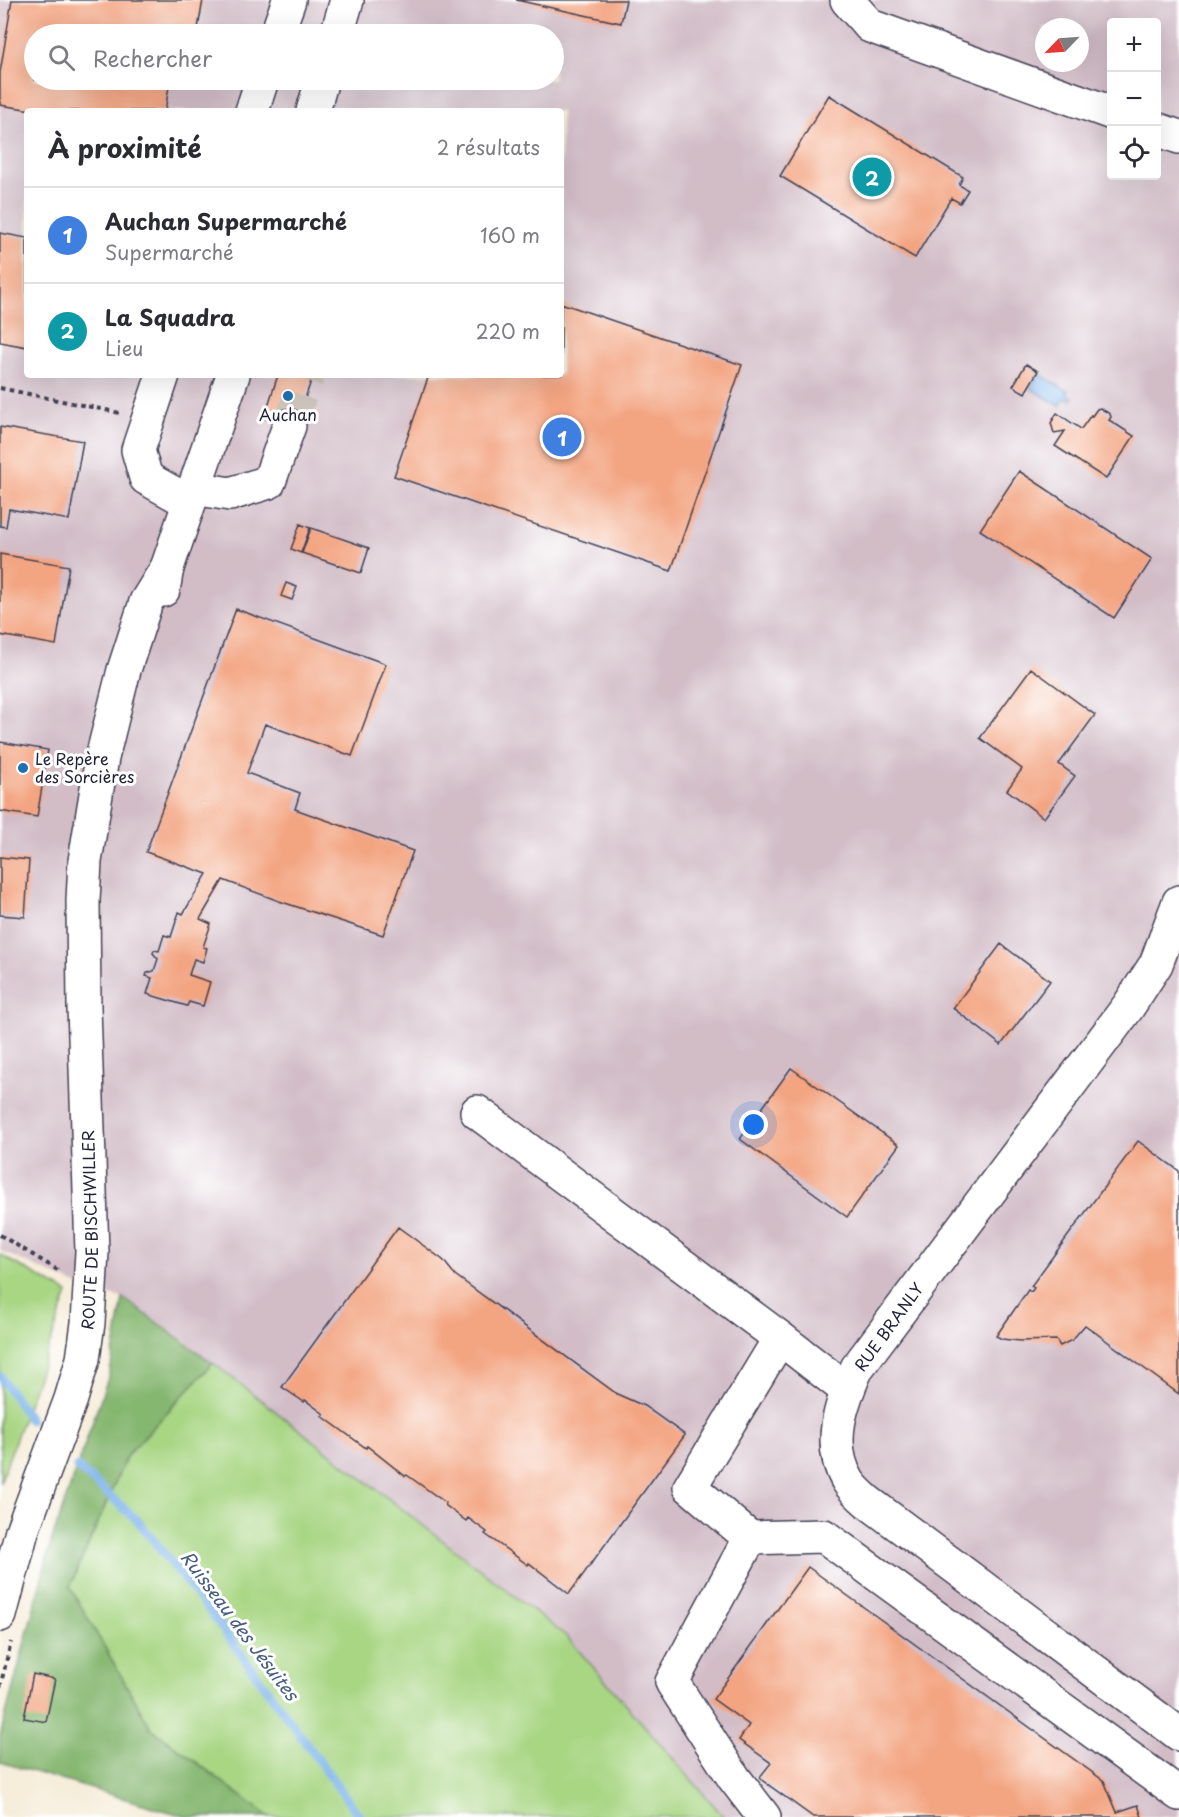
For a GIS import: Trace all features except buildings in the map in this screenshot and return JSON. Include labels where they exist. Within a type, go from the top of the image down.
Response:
[{"type":"street","points":[[281,24],[289,0]]},
{"type":"street","points":[[340,24],[348,0]]},
{"type":"street","points":[[357,24],[364,0]]},
{"type":"street","points":[[847,0],[870,26],[1107,111]]},
{"type":"street","points":[[253,108],[259,90]]},
{"type":"street","points":[[313,108],[319,90]]},
{"type":"street","points":[[331,108],[337,90]]},
{"type":"street","points":[[1161,131],[1179,137]]},
{"type":"street","points":[[162,378],[138,450],[146,478],[191,495],[230,494],[269,482],[289,426]]},
{"type":"street","name":"ROUTE DE BISCHWILLER","points":[[0,1615],[22,1531],[71,1399],[83,1359],[88,1323],[92,1252],[83,953],[85,861],[105,747],[134,636],[146,602],[167,568],[232,378]]},
{"type":"street","name":"RUE BRANLY","points":[[1179,903],[1156,964],[1128,1007],[857,1368],[847,1390],[838,1424],[836,1453],[849,1482],[868,1502],[1179,1734]]},
{"type":"street","points":[[477,1112],[847,1390]]},
{"type":"street","points":[[780,1338],[690,1488],[750,1538],[824,1536],[1179,1794]]},
{"type":"street","points":[[750,1538],[672,1682],[734,1778],[764,1817]]},
{"type":"path","points":[[0,388],[129,415],[141,440]]},
{"type":"path","points":[[0,1235],[64,1273]]},
{"type":"shaded area","points":[[0,0],[1179,0],[1179,1817],[724,1817],[566,1636],[213,1363],[123,1298],[90,1291],[0,1251]]},
{"type":"green space","points":[[0,1255],[68,1293],[0,1483]]},
{"type":"green space","points":[[123,1298],[213,1363],[127,1455],[70,1587],[151,1728],[269,1817],[187,1817],[0,1762],[0,1736],[52,1539],[110,1372]]},
{"type":"green space","points":[[213,1363],[566,1636],[724,1817],[269,1817],[151,1728],[70,1587],[127,1455]]},
{"type":"water","points":[[1039,374],[1068,391],[1067,394],[1073,397],[1071,401],[1065,398],[1060,406],[1030,388]]},
{"type":"waterway","name":"Ruisseau des Jésuites","points":[[0,1376],[30,1420]]},
{"type":"waterway","name":"Ruisseau des Jésuites","points":[[77,1467],[137,1520],[209,1610],[360,1817]]},
{"type":"tunnel","points":[[289,426],[307,378]]},
{"type":"place","name":"La Squadra","points":[[872,177]]},
{"type":"place","name":"Auchan","points":[[288,396]]},
{"type":"place","name":"Auchan Supermarché","points":[[562,437]]},
{"type":"place","name":"Le Repère des Sorcières","points":[[23,768]]}]
